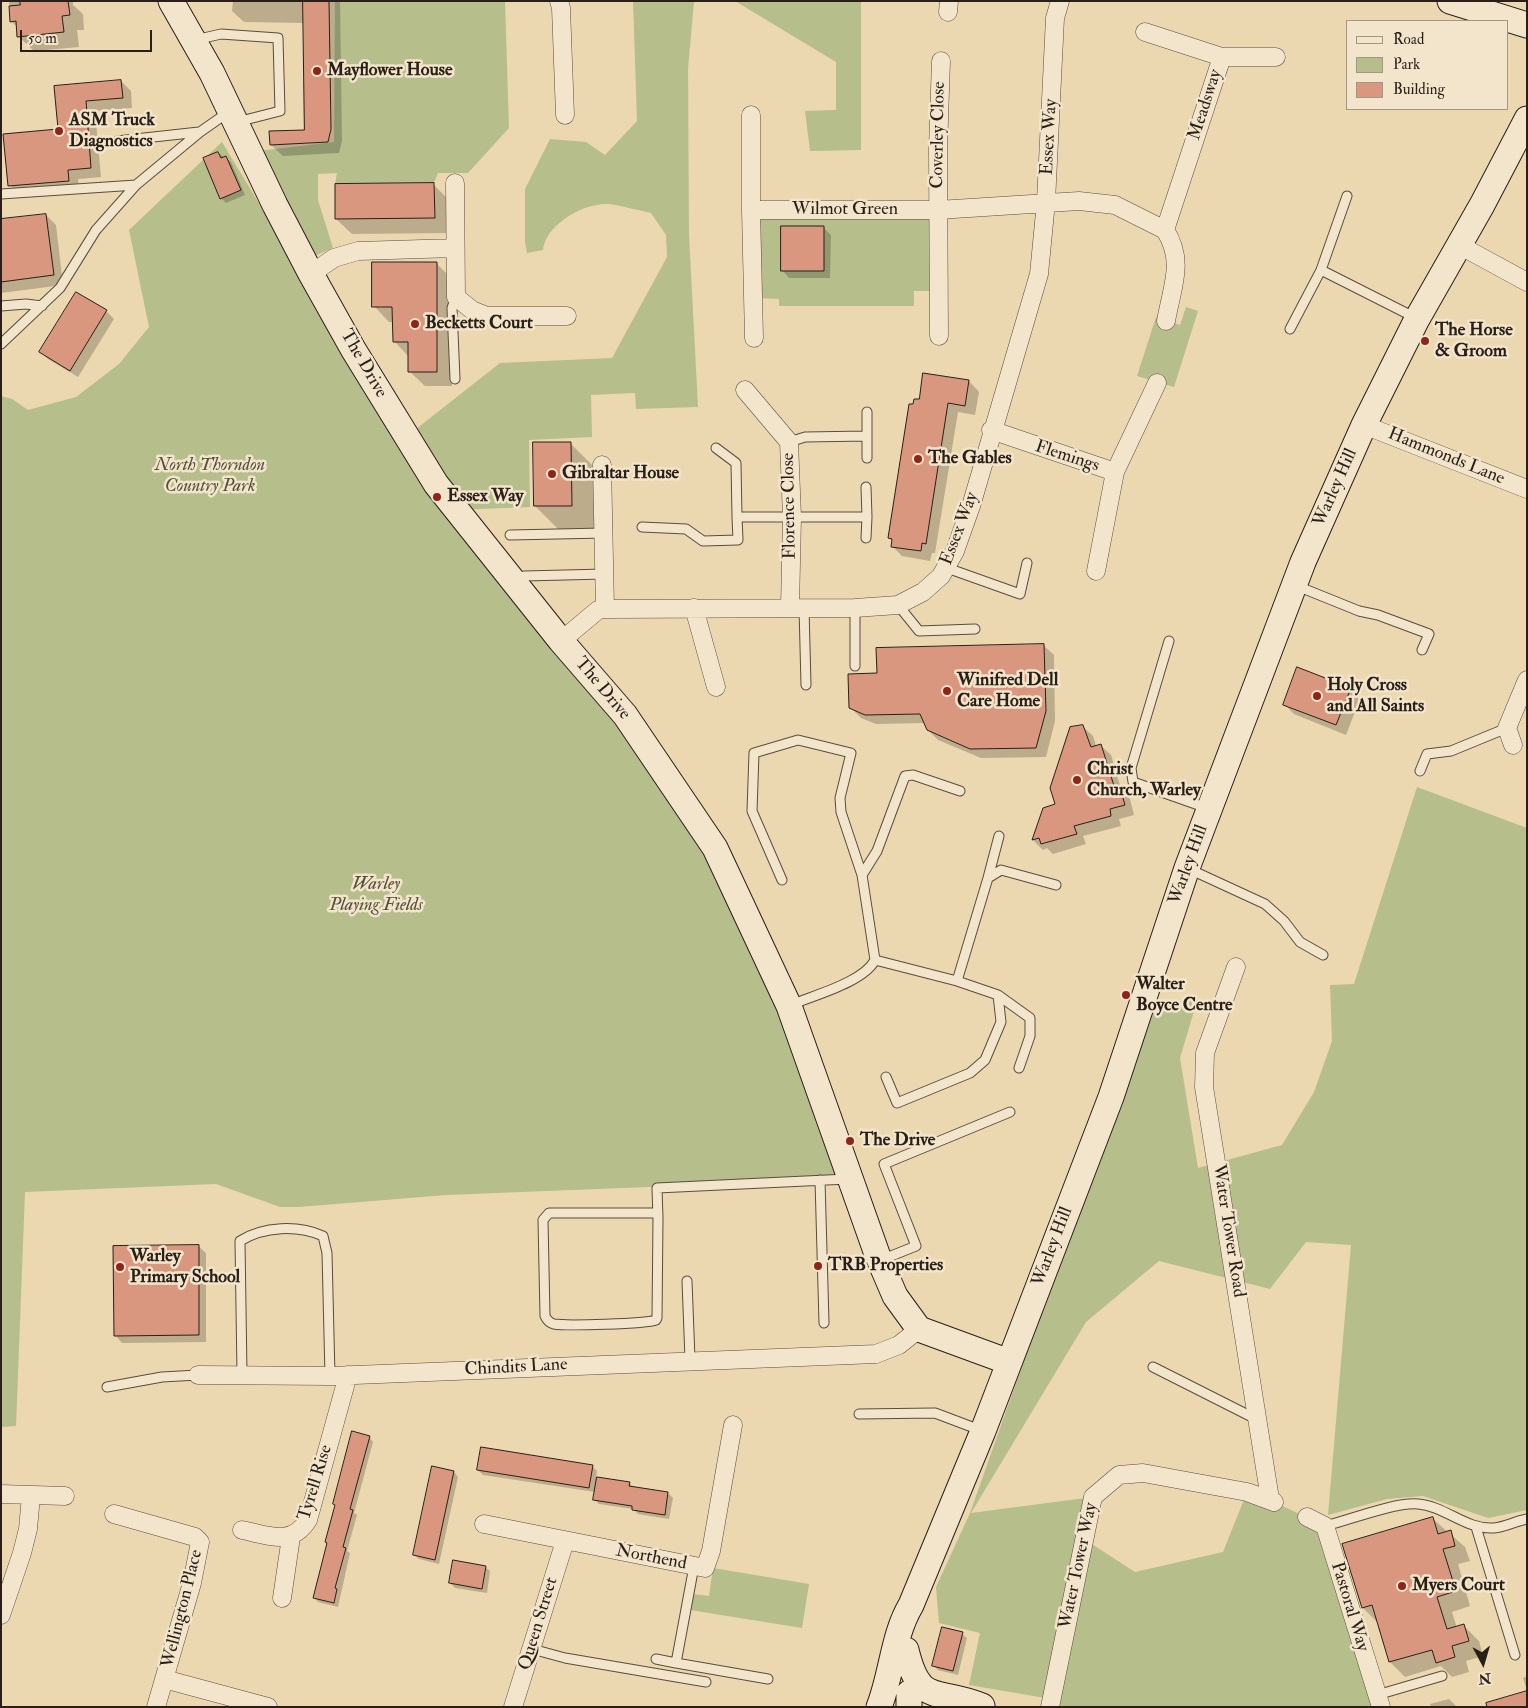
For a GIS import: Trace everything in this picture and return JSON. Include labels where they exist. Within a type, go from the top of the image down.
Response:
[{"type":"street","name":"The Drive","points":[[171,1],[194,40],[311,274],[353,348],[436,484],[561,640],[625,715],[715,848],[789,1006],[850,1179],[895,1296],[919,1329]]},
{"type":"street","points":[[559,1],[561,8],[565,115]]},
{"type":"street","name":"Essex Way","points":[[561,640],[598,610],[605,609],[856,608],[898,604],[923,592],[947,568],[971,506],[1039,274],[1046,202],[1056,18],[1060,1]]},
{"type":"street","points":[[1450,1],[1527,26]]},
{"type":"street","name":"Meadsway","points":[[1144,32],[1222,57],[1166,230]]},
{"type":"street","points":[[1222,57],[1276,57]]},
{"type":"street","name":"Coverley Close","points":[[938,210],[941,61]]},
{"type":"street","points":[[750,115],[754,338]]},
{"type":"street","name":"Warley Hill","points":[[893,1699],[904,1618],[912,1605],[983,1431],[1111,1097],[1187,868],[1294,585],[1364,425],[1417,319],[1527,119]]},
{"type":"street","points":[[455,183],[456,297],[472,310],[487,316],[567,316]]},
{"type":"street","points":[[1046,202],[1079,201],[1115,205],[1166,230],[1175,244],[1177,261],[1166,320]]},
{"type":"street","name":"Wilmot Green","points":[[751,210],[938,210],[1046,202]]},
{"type":"street","points":[[938,210],[940,336]]},
{"type":"street","points":[[1458,245],[1527,282]]},
{"type":"street","points":[[311,274],[334,258],[358,251],[455,248]]},
{"type":"street","points":[[1096,571],[1114,472],[1156,383]]},
{"type":"street","name":"Florence Close","points":[[745,390],[788,442],[797,608]]},
{"type":"street","name":"Hammonds Lane","points":[[1364,425],[1527,489]]},
{"type":"street","name":"Flemings","points":[[992,430],[1114,472]]},
{"type":"street","points":[[602,465],[605,609]]},
{"type":"street","points":[[694,608],[716,687]]},
{"type":"street","points":[[1512,745],[1507,728],[1527,680]]},
{"type":"street","name":"Water Tower Road","points":[[1236,967],[1205,1053],[1204,1087],[1272,1500]]},
{"type":"street","points":[[919,1329],[1009,1362]]},
{"type":"street","name":"Chindits Lane","points":[[198,1375],[330,1376],[690,1359],[876,1354],[899,1345],[919,1329]]},
{"type":"street","name":"Tyrell Rise","points":[[242,1530],[273,1536],[291,1537],[301,1532],[308,1520],[348,1374]]},
{"type":"street","name":"Northend","points":[[484,1524],[705,1568],[711,1551],[733,1425]]},
{"type":"street","name":"Water Tower Way","points":[[1050,1707],[1093,1497],[1119,1475],[1142,1473],[1272,1500]]},
{"type":"street","points":[[1,1494],[65,1496]]},
{"type":"street","points":[[1,1614],[26,1537],[31,1496]]},
{"type":"street","name":"Wellington Place","points":[[114,1514],[196,1537],[200,1542],[192,1583],[156,1707]]},
{"type":"street","points":[[1307,1517],[1325,1526]]},
{"type":"street","name":"Pastoral Way","points":[[1325,1526],[1379,1701]]},
{"type":"street","points":[[282,1598],[291,1537]]},
{"type":"street","name":"Queen Street","points":[[513,1707],[565,1541]]},
{"type":"street","name":"Warley Hill","points":[[893,1699],[906,1650],[912,1605]]},
{"type":"street","points":[[906,1650],[918,1685],[926,1691],[984,1707]]},
{"type":"street","points":[[164,1680],[268,1707]]},
{"type":"street","points":[[893,1699],[940,1695]]},
{"type":"street","points":[[975,1707],[984,1707]]},
{"type":"lane","points":[[1,344],[60,288],[96,230],[136,185],[200,132],[232,116],[280,111],[278,38],[221,34],[194,40]]},
{"type":"lane","points":[[117,141],[200,132]]},
{"type":"lane","points":[[1,194],[136,185]]},
{"type":"lane","points":[[1290,329],[1321,270],[1347,196]]},
{"type":"lane","points":[[1321,270],[1417,319]]},
{"type":"lane","points":[[455,380],[452,308],[456,297]]},
{"type":"lane","points":[[1,306],[26,304],[42,306]]},
{"type":"lane","points":[[867,412],[867,458]]},
{"type":"lane","points":[[788,442],[805,437],[867,436]]},
{"type":"lane","points":[[642,527],[686,528],[703,541],[738,540],[736,463],[716,448]]},
{"type":"lane","points":[[866,487],[866,538]]},
{"type":"lane","points":[[737,517],[867,517]]},
{"type":"lane","points":[[510,535],[604,533]]},
{"type":"lane","points":[[947,568],[1020,594],[1028,563]]},
{"type":"lane","points":[[524,576],[605,574]]},
{"type":"lane","points":[[1294,585],[1359,611],[1378,615],[1429,634],[1422,650]]},
{"type":"lane","points":[[898,604],[919,631],[975,629]]},
{"type":"lane","points":[[797,608],[806,685]]},
{"type":"lane","points":[[854,666],[856,608]]},
{"type":"lane","points":[[1169,641],[1131,768],[1133,782],[1210,809]]},
{"type":"lane","points":[[1420,771],[1427,754],[1451,751],[1507,728]]},
{"type":"lane","points":[[782,880],[752,811],[754,753],[798,740],[851,753],[840,798],[841,812],[862,875],[875,960],[870,968],[857,977],[789,1006]]},
{"type":"lane","points":[[862,875],[877,851],[905,776],[913,775],[960,791]]},
{"type":"lane","points":[[957,981],[999,836]]},
{"type":"lane","points":[[1187,868],[1265,904],[1284,921],[1300,942],[1323,955]]},
{"type":"lane","points":[[988,878],[1001,870],[1056,886]]},
{"type":"lane","points":[[875,960],[957,981],[998,995],[1030,1018],[1030,1036],[1019,1068]]},
{"type":"lane","points":[[886,1077],[897,1103],[970,1073],[985,1060],[1001,1022],[998,995]]},
{"type":"lane","points":[[880,1260],[916,1246],[884,1164],[1010,1112]]},
{"type":"lane","points":[[658,1213],[549,1213],[545,1215],[543,1220],[545,1316],[548,1321],[553,1324],[576,1324],[656,1320],[658,1213],[657,1188],[850,1179]]},
{"type":"lane","points":[[820,1180],[824,1323]]},
{"type":"lane","points":[[242,1374],[240,1240],[253,1233],[307,1229],[324,1236],[330,1376]]},
{"type":"lane","points":[[687,1281],[690,1359]]},
{"type":"lane","points":[[1153,1367],[1259,1420]]},
{"type":"lane","name":"Chindits Lane","points":[[107,1387],[162,1377],[198,1375]]},
{"type":"lane","points":[[859,1414],[935,1414],[983,1431]]},
{"type":"lane","points":[[1325,1526],[1418,1504],[1444,1511],[1476,1527],[1494,1528],[1527,1519]]},
{"type":"lane","points":[[1476,1527],[1515,1655]]},
{"type":"lane","points":[[676,1663],[694,1566]]},
{"type":"lane","points":[[532,1650],[565,1658],[706,1682]]},
{"type":"lane","points":[[656,1659],[768,1679]]},
{"type":"lane","points":[[1379,1701],[1442,1676]]},
{"type":"green space","points":[[335,1],[505,1],[509,128],[468,173],[438,173],[434,183],[335,184],[337,173],[318,174],[318,200],[333,248],[305,260],[249,152],[334,142]]},
{"type":"green space","name":"Warley Playing Fields","points":[[633,1],[694,1],[688,69],[689,235],[698,407],[636,409],[635,393],[591,395],[592,437],[529,440],[530,507],[456,510],[715,848],[850,1179],[446,1195],[299,1207],[280,1207],[216,1184],[25,1192],[16,1426],[1,1427],[1,396],[12,399],[28,410],[76,397],[119,364],[149,327],[129,230],[222,142],[430,487],[406,437],[500,363],[612,358],[667,257],[666,235],[651,213],[609,204],[588,207],[567,217],[551,232],[545,241],[543,250],[527,253],[525,242],[525,189],[550,139],[586,142],[605,155],[637,121]]},
{"type":"green space","points":[[735,1],[861,1],[861,150],[810,151],[805,111],[836,110],[836,62]]},
{"type":"green space","points":[[931,216],[932,291],[914,291],[914,306],[779,306],[779,299],[759,298],[755,217]],"holes":[[[781,226],[824,226],[781,271]]]},
{"type":"green space","points":[[1186,307],[1198,311],[1174,387],[1137,376],[1156,317],[1180,325]]},
{"type":"green space","points":[[1417,787],[1527,828],[1527,1510],[1488,1518],[1423,1496],[1387,1499],[1328,1515],[1351,1245],[1306,1242],[1270,1289],[1159,1261],[1086,1322],[971,1513],[1093,1497],[1084,1539],[1135,1572],[1223,1552],[1247,1492],[1274,1502],[1325,1526],[1381,1707],[1050,1707],[1051,1699],[969,1685],[980,1633],[939,1623],[936,1587],[970,1513],[1151,1001],[1197,1001],[1180,1058],[1198,1168],[1282,1145],[1314,1092],[1332,1041],[1330,985],[1354,984]]},
{"type":"green space","points":[[713,1568],[809,1584],[802,1628],[690,1610],[693,1594],[709,1596]]},
{"type":"building","points":[[20,1],[68,1],[70,15],[62,16],[64,32],[17,37],[16,21],[10,22],[9,6],[20,5]]},
{"type":"building","name":"Mayflower House","points":[[303,1],[329,1],[331,129],[328,142],[270,145],[269,131],[304,130]]},
{"type":"building","name":"ASM Truck Diagnostics","points":[[121,80],[123,98],[86,101],[91,168],[68,170],[69,181],[8,186],[3,134],[58,129],[54,86]]},
{"type":"building","points":[[218,152],[221,158],[226,156],[241,190],[220,199],[203,158]]},
{"type":"building","points":[[434,183],[435,218],[335,219],[335,184]]},
{"type":"building","points":[[46,214],[54,275],[1,282],[1,219]]},
{"type":"building","points":[[781,226],[824,226],[824,271],[781,271]]},
{"type":"building","name":"Becketts Court","points":[[372,262],[437,262],[437,372],[408,372],[408,342],[393,342],[392,307],[372,307]]},
{"type":"building","points":[[76,292],[107,310],[70,371],[39,352]]},
{"type":"building","name":"The Gables","points":[[923,373],[969,380],[965,406],[948,403],[926,544],[922,543],[921,551],[891,547],[892,539],[888,538],[909,404],[913,404],[914,399],[919,399]]},
{"type":"building","name":"Gibraltar House","points":[[533,442],[571,442],[572,506],[534,506]]},
{"type":"building","name":"Winifred Dell Care Home","points":[[1044,644],[1046,711],[1036,748],[970,749],[927,730],[920,714],[865,715],[849,708],[848,674],[877,673],[876,648]]},
{"type":"building","name":"Holy Cross and All Saints","points":[[1297,667],[1351,688],[1336,725],[1283,705]]},
{"type":"building","name":"Christ Church, Warley","points":[[1083,725],[1091,747],[1101,744],[1115,789],[1120,788],[1125,805],[1110,809],[1111,816],[1074,826],[1077,834],[1041,844],[1039,838],[1032,840],[1043,808],[1055,804],[1050,788],[1070,727]]},
{"type":"building","points":[[199,1245],[199,1335],[114,1336],[113,1246]]},
{"type":"building","points":[[352,1431],[370,1436],[350,1509],[353,1510],[343,1547],[346,1548],[335,1588],[337,1589],[334,1603],[313,1598],[327,1543],[325,1542],[335,1505],[333,1504]]},
{"type":"building","points":[[481,1447],[593,1465],[589,1488],[477,1470]]},
{"type":"building","points":[[432,1466],[454,1471],[435,1560],[413,1555]]},
{"type":"building","points":[[597,1477],[630,1482],[629,1486],[668,1492],[665,1515],[632,1510],[632,1506],[593,1500]]},
{"type":"building","name":"Myers Court","points":[[1433,1517],[1438,1534],[1451,1530],[1455,1546],[1443,1549],[1456,1591],[1437,1597],[1447,1629],[1464,1624],[1469,1641],[1452,1646],[1455,1657],[1436,1663],[1432,1650],[1389,1662],[1372,1605],[1362,1608],[1342,1544]]},
{"type":"building","points":[[453,1560],[486,1566],[482,1589],[449,1583]]},
{"type":"building","points":[[942,1627],[963,1632],[953,1671],[932,1666]]},
{"type":"building","points":[[1527,1691],[1527,1707],[1487,1707],[1486,1703]]},
{"type":"place","name":"Mayflower House","points":[[317,71]]},
{"type":"place","name":"ASM Truck Diagnostics","points":[[59,131]]},
{"type":"place","name":"Becketts Court","points":[[415,324]]},
{"type":"place","name":"The Horse & Groom","points":[[1425,341]]},
{"type":"place","name":"The Gables","points":[[918,459]]},
{"type":"place","name":"Gibraltar House","points":[[552,474]]},
{"type":"place","name":"Essex Way","points":[[437,497]]},
{"type":"place","name":"Winifred Dell Care Home","points":[[947,691]]},
{"type":"place","name":"Holy Cross and All Saints","points":[[1317,696]]},
{"type":"place","name":"Christ Church, Warley","points":[[1077,780]]},
{"type":"place","name":"Walter Boyce Centre","points":[[1126,995]]},
{"type":"place","name":"The Drive","points":[[850,1141]]},
{"type":"place","name":"TRB Properties","points":[[818,1266]]},
{"type":"place","name":"Warley Primary School","points":[[120,1267]]},
{"type":"place","name":"Myers Court","points":[[1402,1586]]},
{"type":"park label","name":"North Thorndon Country Park","points":[[210,476]]}]
